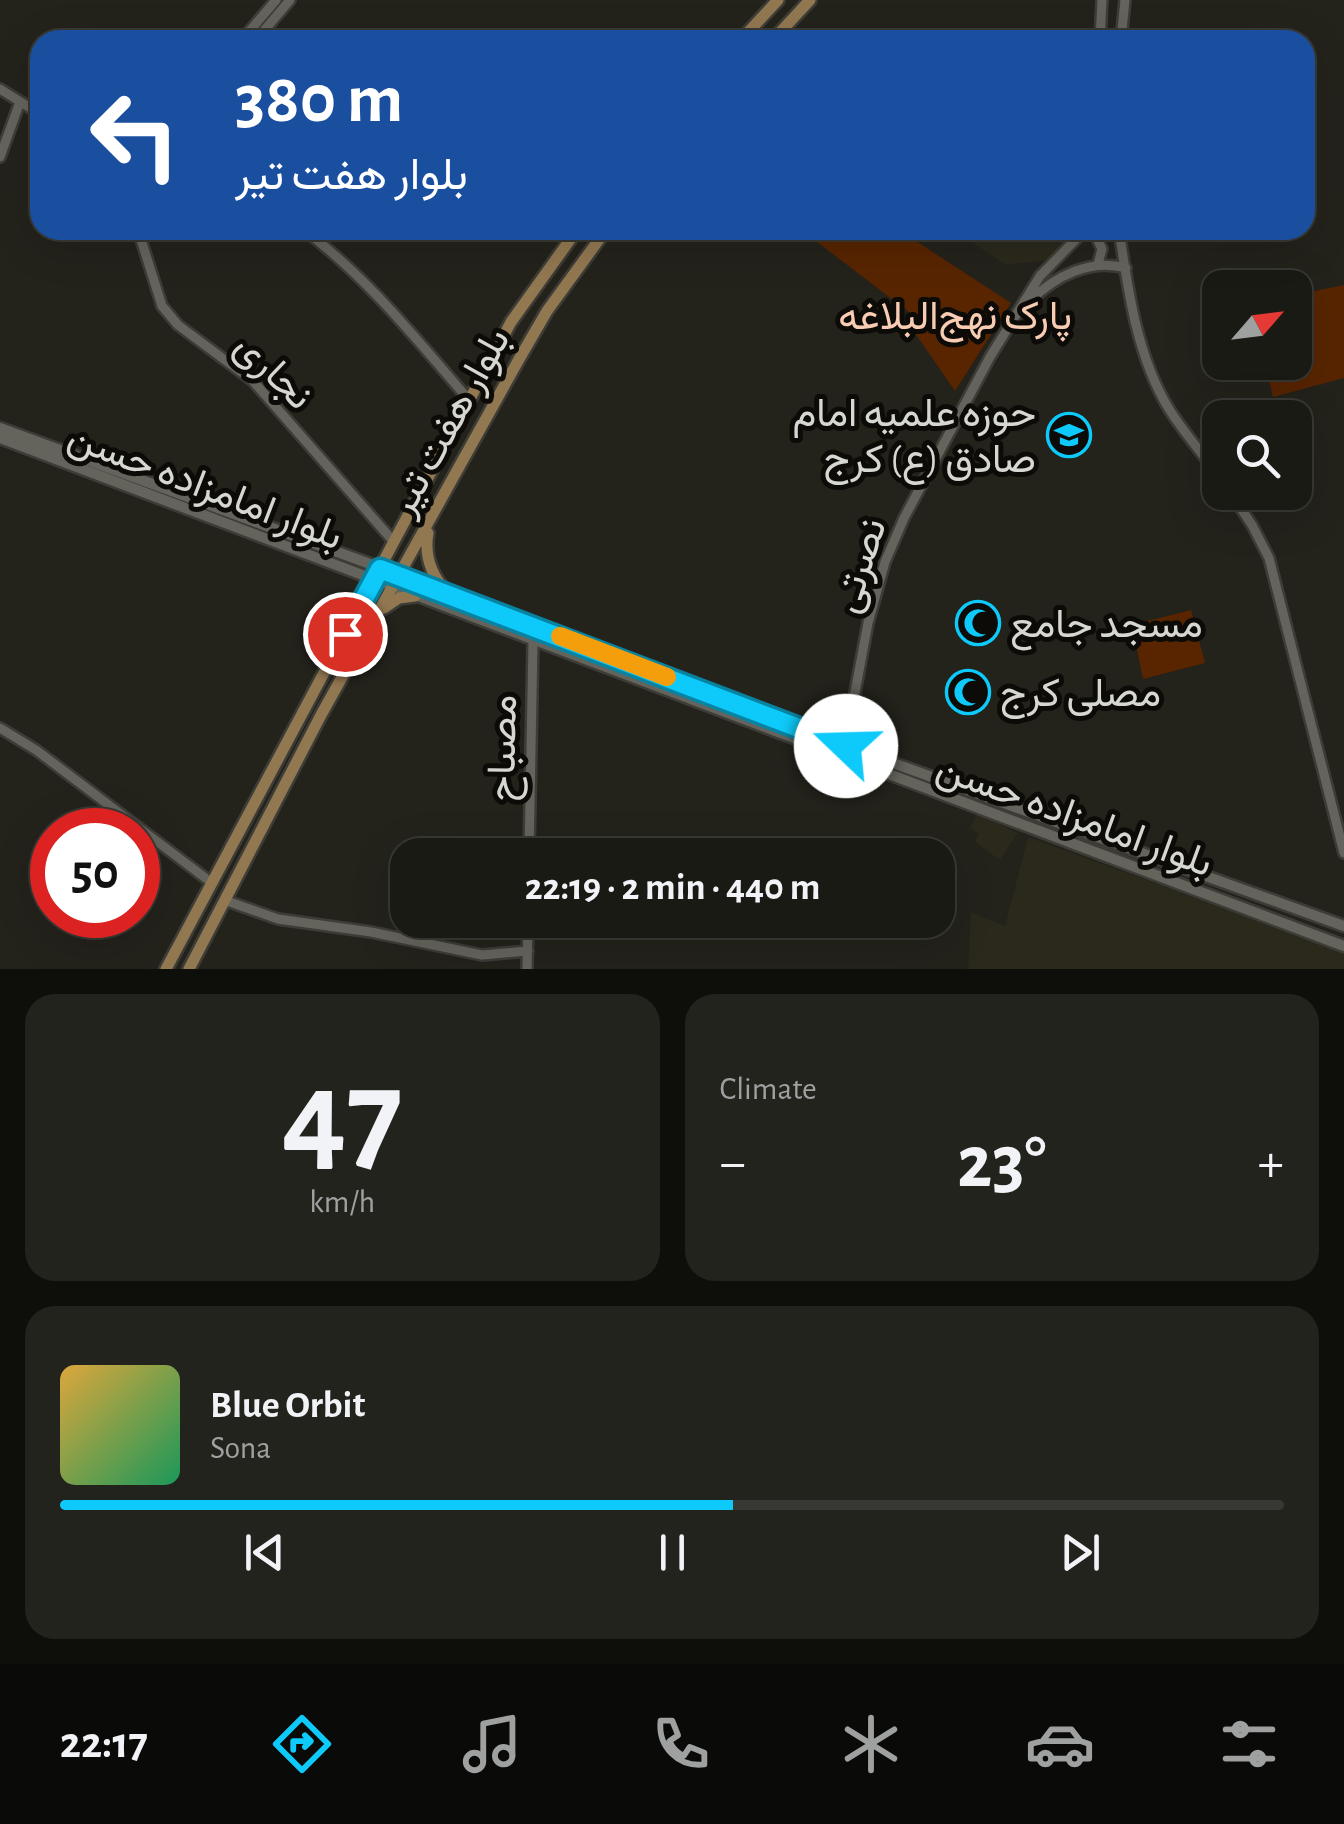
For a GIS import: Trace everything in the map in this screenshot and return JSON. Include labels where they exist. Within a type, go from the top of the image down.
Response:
[{"type":"main road","points":[[750,30],[778,0]]},
{"type":"main road","points":[[782,30],[810,0]]},
{"type":"main road","name":"بلوار هفت تیر","points":[[166,969],[512,322],[570,240]]},
{"type":"main road","name":"بلوار هفت تیر","points":[[189,969],[274,803],[542,321],[599,240]]},
{"type":"main road","name":"بلوار امامزاده حسن","points":[[0,428],[377,575],[394,589],[1344,946]]},
{"type":"main road","name":"بلوار امامزاده حسن","points":[[0,438],[131,482]]},
{"type":"main road","points":[[431,520],[428,560],[437,582],[447,592]]},
{"type":"main road","name":"بلوار امامزاده حسن","points":[[377,575],[400,575],[447,592],[846,746],[1344,926]]},
{"type":"main road","points":[[381,610],[399,598],[415,596]]},
{"type":"main road","points":[[259,794],[263,808],[274,803]]},
{"type":"main road","points":[[240,828],[253,826],[256,838]]},
{"type":"street","points":[[250,30],[276,0]]},
{"type":"street","points":[[264,30],[290,0]]},
{"type":"street","points":[[1100,30],[1102,0]]},
{"type":"street","points":[[1122,30],[1125,0]]},
{"type":"street","points":[[0,90],[30,108]]},
{"type":"street","points":[[0,157],[20,102]]},
{"type":"street","name":"نجاری","points":[[141,240],[162,306],[178,324],[253,381],[394,542]]},
{"type":"street","points":[[317,240],[363,280],[469,400]]},
{"type":"street","name":"نصرتی","points":[[842,758],[885,562],[904,518],[990,358],[1040,276],[1075,240]]},
{"type":"street","points":[[1098,240],[1102,248],[1098,264]]},
{"type":"street","points":[[1121,240],[1136,324],[1153,376],[1170,410],[1202,454]]},
{"type":"street","name":"نصرتی","points":[[1020,312],[1048,283],[1098,264],[1126,268]]},
{"type":"street","points":[[1242,510],[1269,558],[1344,853]]},
{"type":"street","name":"مصباح","points":[[529,838],[532,642]]},
{"type":"street","points":[[0,728],[36,750],[212,882]]},
{"type":"street","points":[[224,900],[278,919],[371,932],[482,955],[528,951]]},
{"type":"street","points":[[527,969],[528,938]]},
{"type":"shaded area","points":[[969,240],[1066,240],[1047,260],[1005,265]]},
{"type":"shaded area","points":[[977,813],[1018,833],[1000,860],[975,842],[979,834],[970,828]]},
{"type":"shaded area","points":[[1028,837],[1344,952],[1344,969],[968,969],[971,912],[1005,926]]},
{"type":"green space","name":"پارک نهج‌البلاغه","points":[[914,240],[1011,303],[955,391],[910,326],[909,312],[817,242]]},
{"type":"green space","points":[[1344,285],[1344,378],[1273,397],[1269,380],[1312,380],[1312,292]]},
{"type":"green space","points":[[1191,610],[1205,663],[1143,679],[1132,625]]},
{"type":"slow traffic","points":[[560,636],[667,677]]},
{"type":"place","name":"حوزه علمیه امام صادق (ع) کرج","points":[[1069,435]]},
{"type":"place","name":"مسجد جامع","points":[[978,623]]},
{"type":"place","name":"مصلی کرج","points":[[968,692]]},
{"type":"route","points":[[345,634],[380,569],[846,746]]}]
